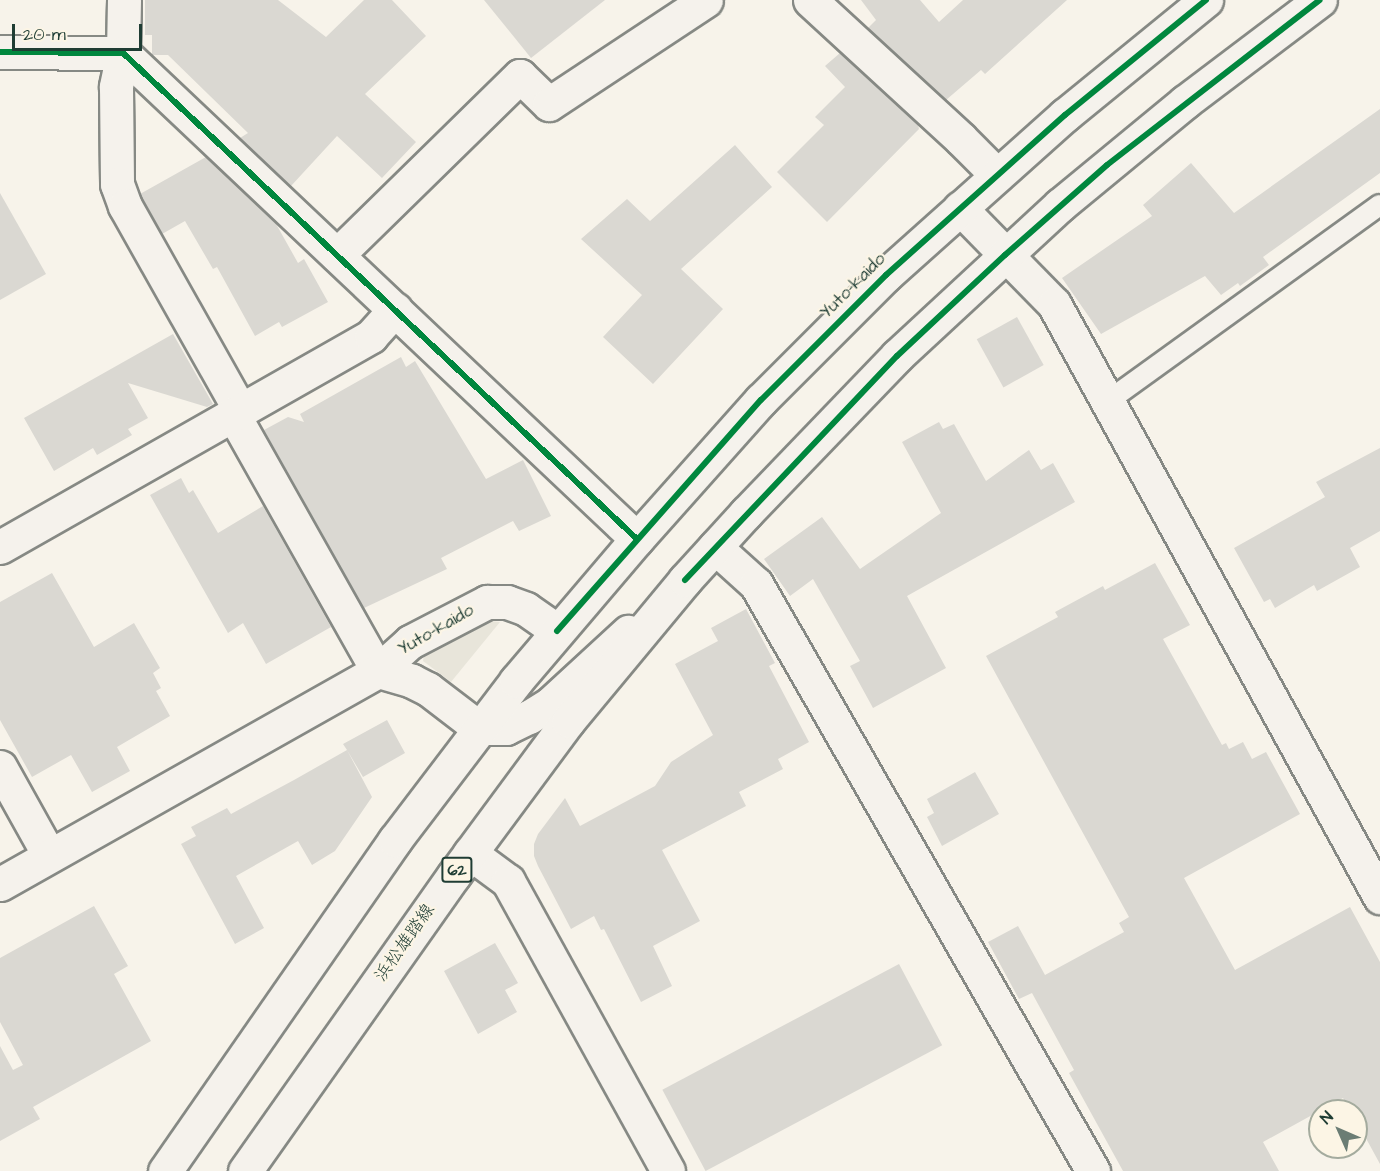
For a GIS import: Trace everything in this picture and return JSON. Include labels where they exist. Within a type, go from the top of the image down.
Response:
[{"type":"street","points":[[124,0],[123,53],[116,87],[117,184],[125,206],[378,671]]},
{"type":"street","points":[[338,255],[520,76],[549,104],[706,0]]},
{"type":"street","points":[[810,0],[961,138],[997,175]]},
{"type":"street","name":"Yuto-kaido","points":[[0,884],[378,671],[410,642],[487,602],[507,602],[526,609],[557,631],[761,399],[885,275],[1065,115],[1206,0]]},
{"type":"street","name":"62","points":[[685,580],[897,356],[1005,255],[1115,158],[1320,0]]},
{"type":"street","points":[[0,52],[123,53],[637,539]]},
{"type":"street","points":[[960,208],[1054,304],[1380,897]]},
{"type":"street","points":[[0,546],[371,336],[395,309]]},
{"type":"street","points":[[715,547],[756,584],[1093,1171]]},
{"type":"street","points":[[478,728],[506,728],[530,717],[551,703],[685,580]]},
{"type":"street","name":"浜松雄踏線","points":[[245,1171],[470,852],[568,721],[685,580]]},
{"type":"street","points":[[165,1171],[395,840],[478,728],[557,631]]},
{"type":"street","name":"Yuto-kaido","points":[[378,671],[412,681],[428,689],[478,728]]},
{"type":"street","points":[[0,767],[49,855]]},
{"type":"street","points":[[470,852],[508,881],[668,1171]]},
{"type":"lane","points":[[1108,402],[1380,205]]},
{"type":"shaded area","points":[[480,620],[500,622],[451,682],[423,661],[425,649]]},
{"type":"building","points":[[145,0],[278,0],[326,37],[364,0],[392,0],[426,36],[365,94],[416,142],[382,178],[337,136],[291,186],[240,138],[248,133],[168,55],[152,55],[152,35],[145,35]]},
{"type":"building","points":[[484,0],[605,0],[531,58]]},
{"type":"building","points":[[861,0],[920,0],[939,22],[963,0],[1067,0],[985,74],[981,70],[946,100],[868,28],[876,20]]},
{"type":"building","points":[[840,53],[918,125],[919,129],[827,222],[777,172],[824,125],[815,117],[845,87],[825,66]]},
{"type":"building","points":[[1380,109],[1380,173],[1263,257],[1269,265],[1240,286],[1238,283],[1221,295],[1205,276],[1101,334],[1062,278],[1152,216],[1143,205],[1191,163],[1234,213]]},
{"type":"building","points":[[735,145],[772,187],[681,269],[723,309],[653,384],[603,337],[642,295],[581,239],[627,199],[650,221]]},
{"type":"building","points":[[206,157],[275,222],[298,263],[304,259],[328,302],[282,327],[279,322],[255,336],[217,267],[213,269],[185,221],[162,234],[140,194]]},
{"type":"building","points":[[0,193],[46,274],[0,300]]},
{"type":"building","points":[[1017,317],[1044,365],[1003,387],[977,339]]},
{"type":"building","points":[[173,334],[213,404],[207,407],[128,383],[148,418],[128,429],[132,435],[97,455],[93,448],[54,471],[24,418]]},
{"type":"building","points":[[401,357],[406,367],[415,361],[486,479],[523,460],[551,516],[519,531],[513,521],[441,558],[447,569],[364,608],[264,430],[288,417],[304,422],[300,414]]},
{"type":"building","points":[[939,422],[943,429],[954,424],[986,481],[1029,450],[1041,470],[1053,463],[1075,502],[907,596],[946,668],[873,708],[850,666],[860,661],[813,579],[790,596],[764,559],[822,517],[860,569],[941,513],[902,442]]},
{"type":"building","points":[[1380,448],[1380,531],[1350,548],[1360,567],[1317,591],[1314,585],[1275,608],[1270,599],[1264,602],[1234,548],[1325,497],[1316,482]]},
{"type":"building","points":[[181,478],[189,493],[193,490],[218,533],[263,506],[331,627],[266,664],[243,623],[228,633],[150,495]]},
{"type":"building","points":[[1155,563],[1190,625],[1163,639],[1222,745],[1226,743],[1229,749],[1243,742],[1252,759],[1266,752],[1300,814],[1184,878],[1235,970],[1350,907],[1380,962],[1380,1164],[1368,1142],[1368,1099],[1343,1098],[1308,1099],[1308,1117],[1263,1142],[1279,1171],[1123,1171],[1069,1073],[1074,1070],[1032,993],[1019,999],[988,942],[1018,926],[1045,975],[1124,932],[1119,923],[1129,917],[986,656],[1058,617],[1055,612],[1103,586],[1105,590]]},
{"type":"building","points":[[52,573],[94,647],[134,623],[160,668],[153,673],[161,688],[156,691],[170,716],[117,747],[130,771],[92,792],[71,755],[32,777],[0,720],[0,602]]},
{"type":"building","points":[[746,609],[775,663],[769,666],[809,742],[778,759],[783,769],[739,792],[746,806],[662,850],[700,921],[653,946],[672,986],[641,1002],[604,929],[601,930],[594,916],[571,929],[538,866],[534,856],[534,844],[538,834],[565,798],[580,826],[655,786],[671,762],[713,735],[675,664],[718,641],[711,628]]},
{"type":"building","points":[[387,720],[405,753],[363,777],[343,744]]},
{"type":"building","points":[[347,750],[372,797],[335,851],[312,865],[298,841],[236,876],[264,928],[235,944],[181,844],[196,836],[191,827],[227,808],[231,814]]},
{"type":"building","points":[[975,772],[999,814],[942,846],[927,817],[934,813],[927,799]]},
{"type":"building","points":[[94,906],[128,966],[114,974],[151,1041],[33,1107],[40,1119],[0,1141],[0,1046],[13,1070],[23,1065],[0,1022],[0,958]]},
{"type":"building","points":[[495,943],[518,983],[505,990],[517,1012],[478,1034],[444,971]]},
{"type":"building","points":[[899,964],[942,1045],[706,1171],[662,1090]]},
{"type":"cycle path","points":[[557,631],[761,400],[886,275],[1065,115],[1206,0]]},
{"type":"cycle path","points":[[685,580],[897,356],[1005,255],[1107,165],[1320,0]]},
{"type":"cycle path","points":[[0,52],[123,53],[637,539]]}]
